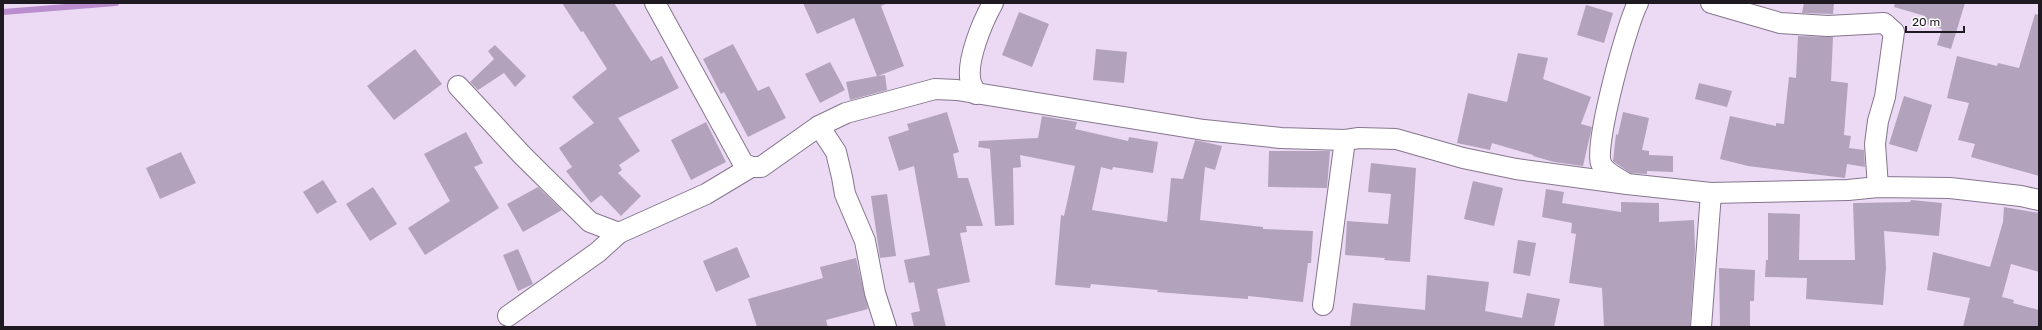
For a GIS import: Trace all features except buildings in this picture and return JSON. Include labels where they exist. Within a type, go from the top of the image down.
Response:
[{"type":"street","points":[[655,3],[743,163],[751,167],[761,167],[819,126],[846,113],[935,89],[957,90],[1204,130],[1281,138],[1345,140],[1358,138],[1396,139],[1464,158],[1501,166],[1627,184],[1711,193],[1848,190],[1878,187],[1950,188],[2021,196],[2039,200]]},
{"type":"street","points":[[976,94],[971,82],[970,68],[980,32],[993,3]]},
{"type":"street","points":[[1627,184],[1608,173],[1601,164],[1599,153],[1621,53],[1633,12],[1638,3]]},
{"type":"street","points":[[1711,3],[1780,23],[1828,26],[1884,23],[1894,32],[1885,97],[1878,121],[1875,144],[1878,187]]},
{"type":"street","points":[[458,86],[523,156],[590,222],[619,233]]},
{"type":"street","points":[[819,126],[836,152],[845,194],[865,241],[875,293],[886,327]]},
{"type":"street","points":[[1323,305],[1345,140]]},
{"type":"street","points":[[508,316],[598,252],[619,233],[706,194],[751,167]]},
{"type":"street","points":[[1701,327],[1705,255],[1711,193]]},
{"type":"waterway","points":[[3,12],[116,3]]}]
